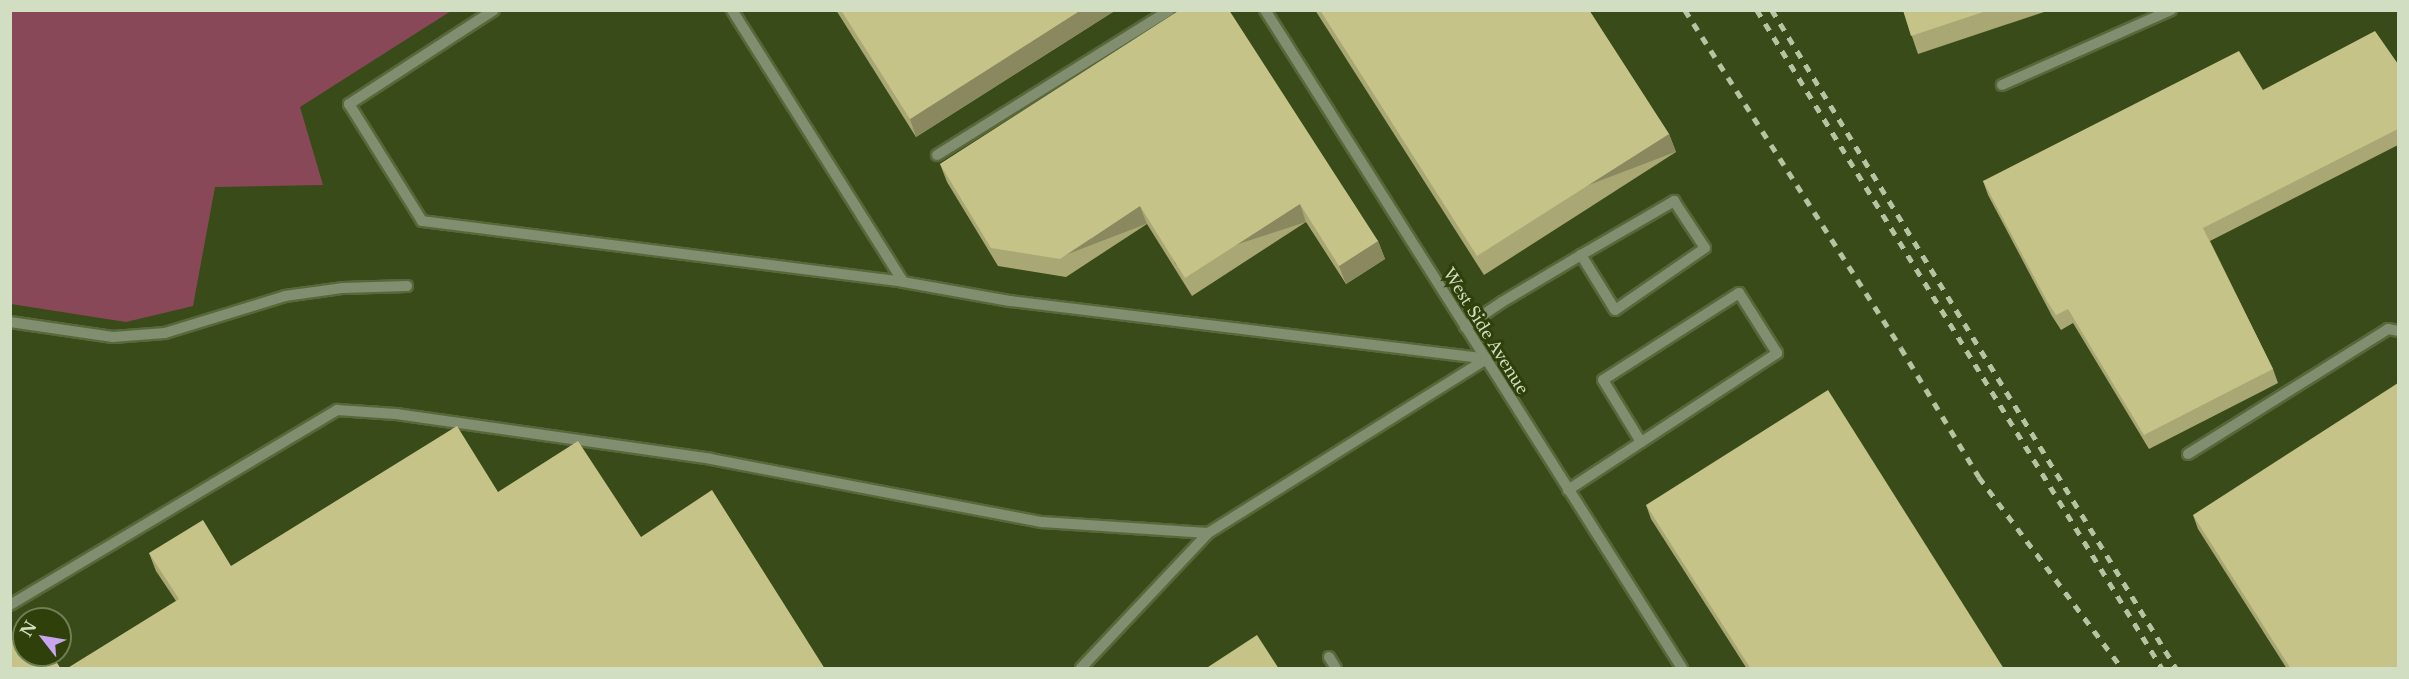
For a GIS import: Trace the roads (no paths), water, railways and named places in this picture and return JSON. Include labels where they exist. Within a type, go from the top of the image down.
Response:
[{"type":"street","points":[[494,10],[349,104],[422,221],[903,282],[1010,302],[1486,359]]},
{"type":"street","points":[[732,10],[903,282]]},
{"type":"street","points":[[937,155],[1170,10]]},
{"type":"street","name":"West Side Avenue","points":[[1264,10],[1682,669]]},
{"type":"street","points":[[2002,85],[2150,15],[2171,10]]},
{"type":"street","points":[[1465,327],[1581,255],[1674,201],[1705,248],[1615,310],[1581,255]]},
{"type":"street","points":[[10,322],[113,337],[165,333],[285,296],[343,288],[407,286]]},
{"type":"street","points":[[1568,490],[1641,442],[1777,352],[1739,293],[1603,380],[1641,442]]},
{"type":"street","points":[[2188,454],[2388,329],[2398,331]]},
{"type":"street","points":[[1081,669],[1208,533],[1486,359]]},
{"type":"street","points":[[10,605],[337,410],[396,414],[711,459],[1042,522],[1208,533]]},
{"type":"street","points":[[1329,657],[1336,669]]},
{"type":"railway","points":[[1685,10],[1901,348],[1979,477],[2122,668]]},
{"type":"railway","points":[[1757,10],[2162,668]]},
{"type":"railway","points":[[1772,10],[2176,668]]}]
